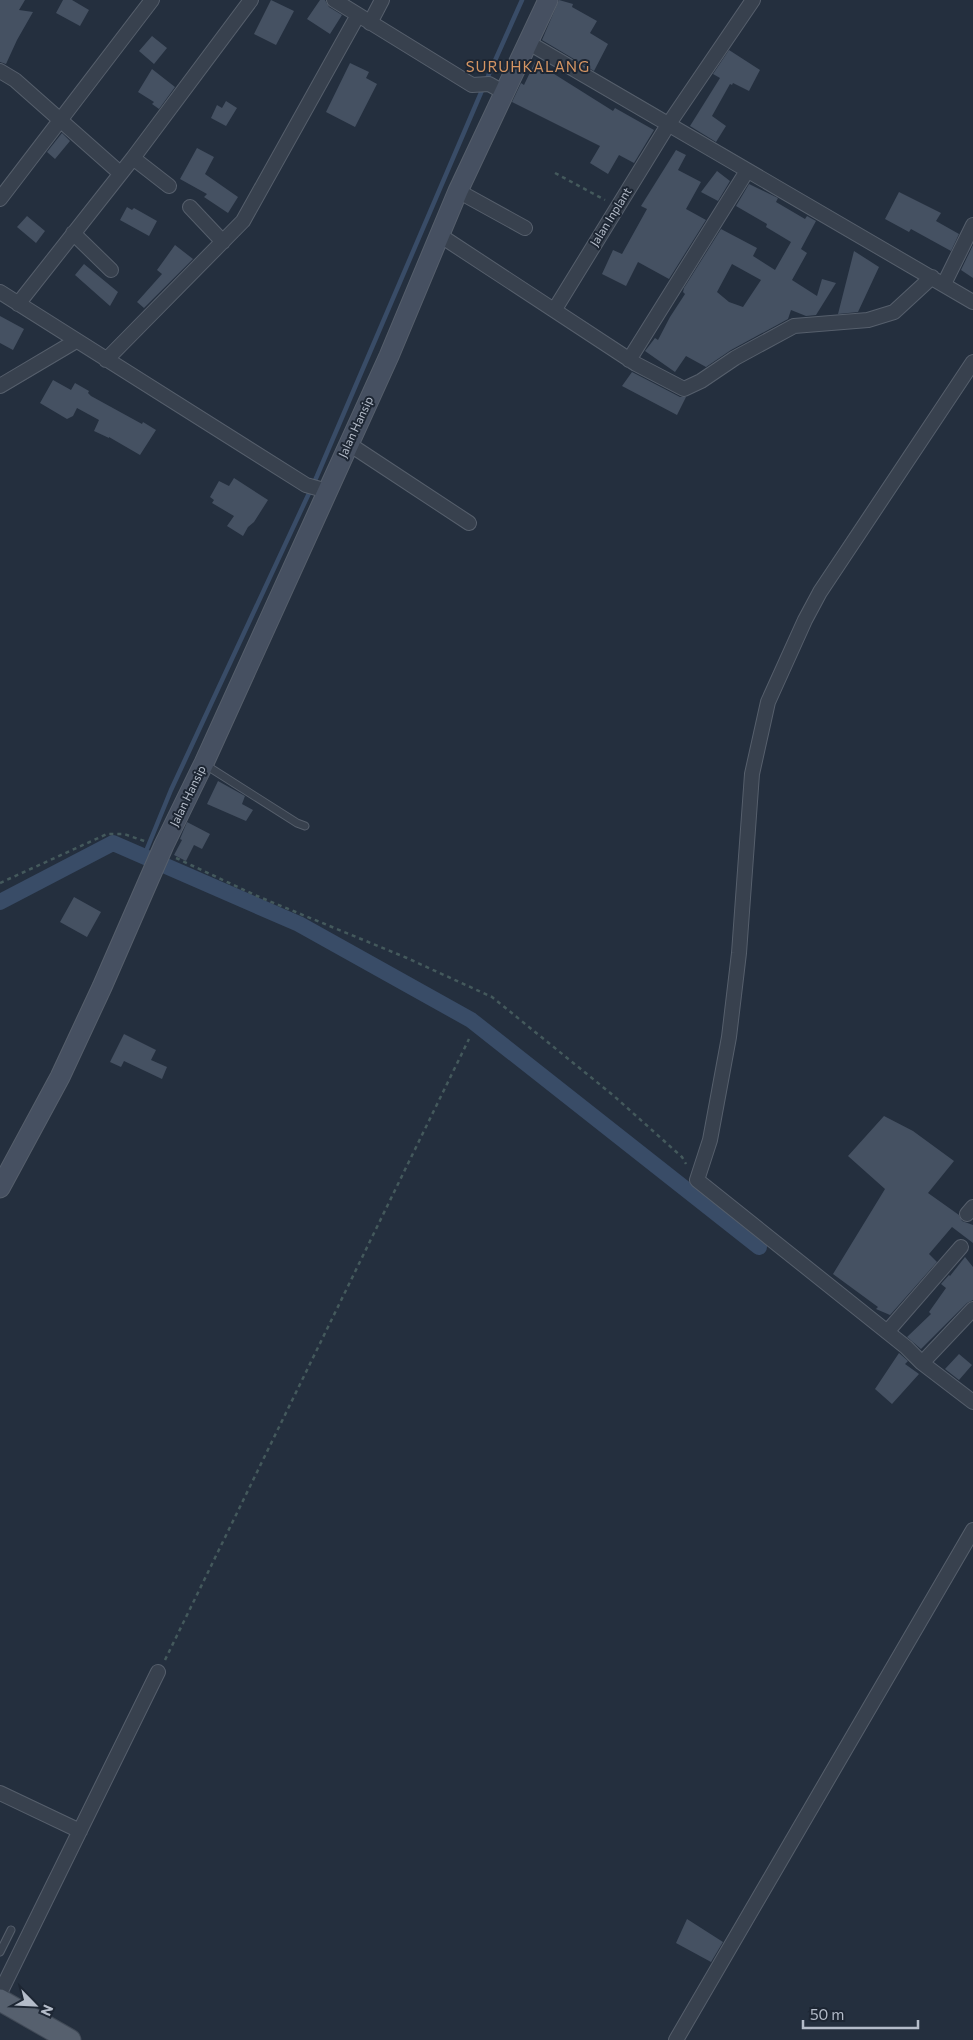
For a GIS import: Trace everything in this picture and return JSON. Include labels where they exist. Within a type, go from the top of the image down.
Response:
[{"type":"main road","points":[[0,2000],[70,2040]]},
{"type":"street","points":[[0,199],[152,0]]},
{"type":"street","points":[[18,304],[133,158],[251,0]]},
{"type":"street","points":[[334,0],[472,85],[497,88]]},
{"type":"street","points":[[370,23],[382,0]]},
{"type":"street","name":"Jalan Hansip","points":[[0,1188],[60,1077],[162,849],[204,763],[318,488],[349,444],[441,236],[497,88],[529,43],[548,0]]},
{"type":"street","name":"Jalan Inplant","points":[[554,309],[668,125],[753,0]]},
{"type":"street","points":[[106,360],[243,220],[358,15]]},
{"type":"street","points":[[529,43],[973,302]]},
{"type":"street","points":[[0,72],[15,80],[120,173]]},
{"type":"street","points":[[133,158],[169,186]]},
{"type":"street","points":[[629,360],[747,171]]},
{"type":"street","points":[[458,191],[525,228]]},
{"type":"street","points":[[190,207],[223,242]]},
{"type":"street","points":[[441,236],[629,360],[684,389],[689,388],[735,358],[794,326],[868,320],[894,312],[938,280],[973,225]]},
{"type":"street","points":[[73,234],[111,270]]},
{"type":"street","points":[[0,292],[106,360],[318,488]]},
{"type":"street","points":[[0,386],[76,341]]},
{"type":"street","points":[[973,362],[820,592],[805,620],[768,702],[752,774],[739,953],[729,1037],[702,1184],[887,1332],[922,1363],[973,1402]]},
{"type":"street","points":[[349,444],[469,523]]},
{"type":"street","points":[[887,1332],[960,1247]]},
{"type":"street","points":[[922,1363],[973,1309]]},
{"type":"street","points":[[676,2040],[973,1530]]},
{"type":"street","points":[[0,1993],[158,1672]]},
{"type":"street","points":[[0,1793],[80,1831]]},
{"type":"lane","points":[[204,763],[296,823],[305,826]]},
{"type":"lane","points":[[0,1952],[11,1930]]},
{"type":"path","points":[[555,173],[618,207]]},
{"type":"path","points":[[0,884],[107,834],[124,834],[140,840]]},
{"type":"path","points":[[162,849],[177,859],[210,875],[301,915],[407,958],[492,997],[614,1096],[682,1158],[702,1184]]},
{"type":"path","points":[[158,1672],[469,1038]]},
{"type":"building","points":[[0,0],[25,0],[19,10],[33,12],[6,64],[0,62]]},
{"type":"building","points":[[63,0],[72,0],[89,10],[80,26],[56,13]]},
{"type":"building","points":[[271,0],[294,11],[276,45],[254,34]]},
{"type":"building","points":[[320,0],[325,0],[329,7],[342,15],[330,34],[307,19]]},
{"type":"building","points":[[559,0],[573,4],[572,7],[597,21],[590,33],[608,44],[594,71],[542,40]]},
{"type":"building","points":[[152,36],[167,48],[154,64],[139,51]]},
{"type":"building","points":[[729,50],[760,70],[749,91],[733,83],[732,85],[730,84],[712,116],[726,126],[716,142],[690,126],[720,78],[713,74]]},
{"type":"building","points":[[535,62],[613,111],[615,108],[654,130],[634,163],[619,155],[608,174],[590,163],[600,146],[512,102],[521,83],[524,85]]},
{"type":"building","points":[[350,63],[369,72],[366,78],[377,84],[355,127],[326,112]]},
{"type":"building","points":[[152,69],[175,87],[159,109],[152,104],[154,102],[138,92]]},
{"type":"building","points":[[226,101],[237,108],[226,126],[211,118],[217,105],[222,108]]},
{"type":"building","points":[[62,133],[70,141],[55,159],[47,152]]},
{"type":"building","points":[[197,148],[214,157],[205,174],[238,197],[228,213],[204,197],[207,194],[180,179]]},
{"type":"building","points":[[676,150],[686,155],[678,170],[701,182],[686,209],[706,220],[669,279],[638,262],[626,286],[602,274],[613,250],[622,254],[647,209],[641,206]]},
{"type":"building","points":[[717,171],[730,181],[718,201],[701,192]]},
{"type":"building","points":[[749,184],[778,198],[776,202],[805,219],[807,216],[816,221],[801,249],[807,253],[792,280],[817,296],[822,279],[836,283],[816,315],[806,316],[791,310],[788,319],[731,350],[706,367],[686,356],[675,372],[645,351],[655,338],[658,340],[685,294],[683,292],[684,288],[721,229],[757,248],[753,256],[775,270],[791,242],[766,227],[767,224],[736,206]],"holes":[[[732,264],[761,280],[743,307],[729,302],[717,292]]]},
{"type":"building","points":[[899,192],[941,213],[936,221],[959,234],[951,251],[911,229],[909,232],[885,219]]},
{"type":"building","points":[[127,207],[132,210],[134,208],[157,221],[149,236],[120,220]]},
{"type":"building","points":[[27,216],[45,231],[36,243],[17,227]]},
{"type":"building","points":[[175,245],[193,259],[144,308],[137,302],[162,274],[157,270]]},
{"type":"building","points":[[973,245],[973,278],[961,270]]},
{"type":"building","points":[[854,251],[879,267],[858,312],[838,314]]},
{"type":"building","points":[[84,264],[118,292],[110,306],[75,275]]},
{"type":"building","points":[[0,316],[24,329],[13,350],[0,343]]},
{"type":"building","points":[[632,372],[680,397],[686,397],[677,415],[622,386]]},
{"type":"building","points":[[53,380],[71,390],[75,383],[89,391],[88,393],[91,396],[156,430],[140,455],[109,437],[94,431],[99,420],[77,408],[73,416],[67,419],[40,403]]},
{"type":"building","points":[[234,478],[268,500],[243,536],[227,526],[234,516],[212,503],[214,500],[210,497],[219,481],[229,486]]},
{"type":"building","points":[[218,781],[245,796],[242,804],[253,810],[246,821],[207,804]]},
{"type":"building","points":[[187,822],[210,834],[202,849],[194,845],[186,861],[174,855],[182,840],[180,839]]},
{"type":"building","points":[[74,897],[101,912],[87,937],[60,922]]},
{"type":"building","points":[[124,1034],[156,1050],[151,1060],[167,1067],[162,1079],[124,1061],[121,1067],[110,1062]]},
{"type":"building","points":[[884,1116],[913,1131],[954,1161],[928,1193],[959,1215],[962,1221],[973,1225],[973,1243],[952,1227],[929,1254],[937,1262],[890,1315],[876,1309],[878,1307],[833,1274],[885,1189],[848,1156]]},
{"type":"building","points":[[965,1257],[973,1267],[973,1300],[967,1303],[921,1349],[907,1337],[931,1314],[929,1312],[946,1288],[941,1284]]},
{"type":"building","points":[[899,1353],[908,1361],[905,1364],[919,1374],[892,1404],[875,1389]]},
{"type":"building","points":[[959,1354],[972,1365],[959,1380],[945,1369]]},
{"type":"building","points":[[687,1919],[723,1942],[711,1962],[676,1943]]},
{"type":"waterway","points":[[144,856],[171,790],[317,476],[522,0]]},
{"type":"waterway","points":[[0,902],[113,843],[299,924],[471,1020],[759,1247]]},
{"type":"district","name":"SURUHKALANG","points":[[528,67]]}]
